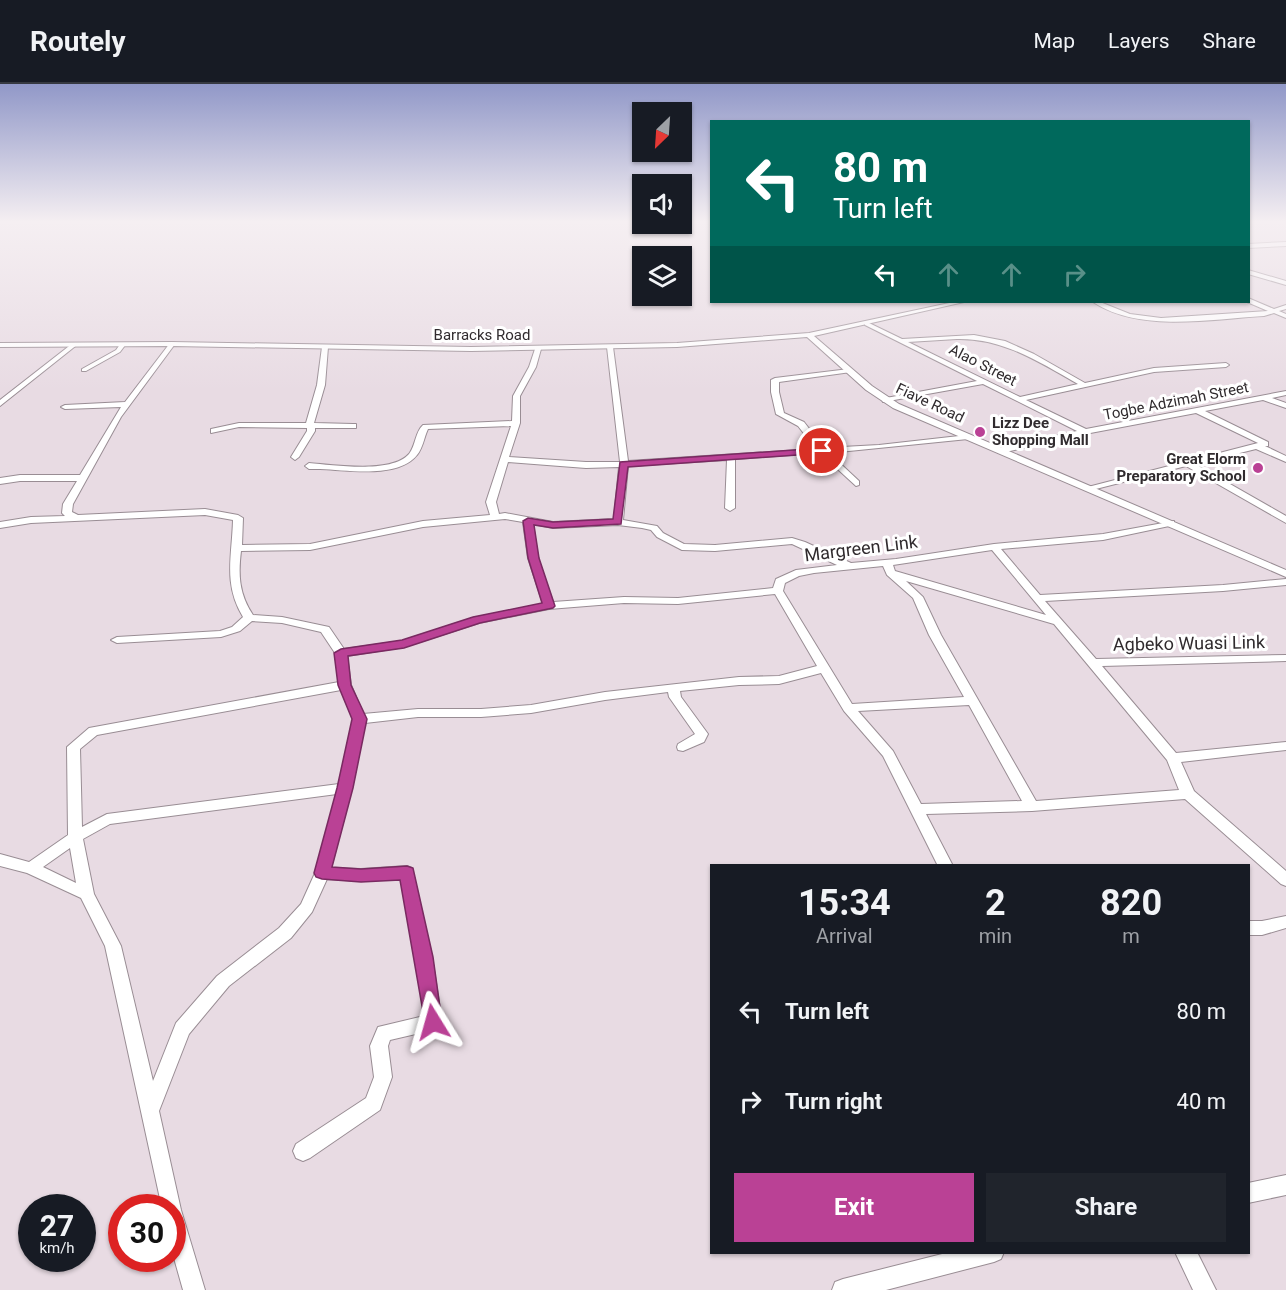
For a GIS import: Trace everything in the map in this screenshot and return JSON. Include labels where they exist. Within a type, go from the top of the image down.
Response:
[{"type":"street","points":[[1266,277],[1286,283]]},
{"type":"street","points":[[1250,301],[1286,316]]},
{"type":"street","name":"Barracks Road","points":[[0,345],[172,344],[538,349],[730,342],[809,336],[957,303]]},
{"type":"street","points":[[1098,303],[1129,316],[1161,320],[1264,314],[1286,307]]},
{"type":"street","name":"Alao Street","points":[[867,324],[904,340],[1085,432]]},
{"type":"street","name":"Fiave Road","points":[[809,336],[886,400],[1286,574]]},
{"type":"street","points":[[904,340],[974,337],[997,342],[1021,351],[1084,385]]},
{"type":"street","points":[[0,404],[75,344]]},
{"type":"street","points":[[84,370],[118,351],[123,344]]},
{"type":"street","points":[[77,518],[66,513],[66,509],[82,478],[117,417],[172,344]]},
{"type":"street","points":[[295,457],[311,431],[321,385],[325,347]]},
{"type":"street","points":[[610,347],[624,464],[618,522]]},
{"type":"street","points":[[495,517],[491,502],[516,423],[517,395],[534,365],[538,349]]},
{"type":"street","points":[[1021,399],[1154,370],[1226,365]]},
{"type":"street","points":[[849,371],[775,380],[775,392],[780,414],[801,424],[822,451],[856,483]]},
{"type":"street","points":[[886,400],[985,382]]},
{"type":"street","name":"Togbe Adzimah Street","points":[[1001,451],[1085,432],[1286,393]]},
{"type":"street","points":[[1264,398],[1286,406]]},
{"type":"street","points":[[65,407],[128,404]]},
{"type":"street","points":[[1088,488],[1265,444],[1197,410]]},
{"type":"street","points":[[309,466],[376,469],[396,467],[416,451],[422,431],[426,427],[516,423]]},
{"type":"street","points":[[214,431],[239,425],[353,426]]},
{"type":"street","points":[[506,459],[586,465],[624,464],[822,451],[968,437]]},
{"type":"street","points":[[1257,446],[1286,459]]},
{"type":"street","points":[[730,508],[731,456]]},
{"type":"street","points":[[1189,464],[1286,520]]},
{"type":"street","points":[[0,481],[20,478],[82,478]]},
{"type":"street","points":[[0,525],[31,520],[205,512],[238,518],[237,548],[232,573],[237,601],[249,618]]},
{"type":"street","points":[[237,548],[310,547],[423,524],[505,516],[553,525],[618,522],[654,528],[660,535],[682,548],[715,548],[792,541],[850,567]]},
{"type":"street","points":[[528,521],[533,558],[549,606]]},
{"type":"street","name":"Margreen Link","points":[[778,591],[780,581],[796,573],[850,567],[889,568],[994,547],[1103,537],[1172,523]]},
{"type":"street","points":[[994,547],[1173,758],[1188,794],[1286,879]]},
{"type":"street","points":[[889,568],[1058,622]]},
{"type":"street","points":[[889,568],[918,597],[971,701],[1032,806]]},
{"type":"street","points":[[1039,598],[1223,588],[1286,582]]},
{"type":"street","points":[[341,653],[404,644],[477,620],[549,606],[624,600],[698,599],[778,591],[848,708],[888,754],[945,864]]},
{"type":"street","points":[[117,640],[221,634],[236,628],[249,618],[282,620],[325,629],[341,653],[345,685],[359,719],[345,788],[322,873],[307,908],[285,933],[223,981],[182,1029],[150,1111]]},
{"type":"street","name":"Agbeko Wuasi Link","points":[[1092,663],[1286,658]]},
{"type":"street","points":[[359,719],[418,713],[531,709],[605,696],[739,681],[779,680],[825,668]]},
{"type":"street","points":[[169,1194],[113,946],[86,894],[75,837],[73,747],[93,731],[345,685]]},
{"type":"street","points":[[674,688],[675,697],[702,734],[699,740],[683,747]]},
{"type":"street","points":[[848,708],[971,701]]},
{"type":"street","points":[[1173,758],[1286,746]]},
{"type":"street","points":[[31,868],[75,837],[107,819],[345,788]]},
{"type":"street","points":[[916,809],[1032,806],[1188,794]]},
{"type":"street","points":[[0,860],[31,868],[86,894]]},
{"type":"street","points":[[303,1151],[373,1104],[383,1077],[379,1046],[384,1033],[433,1022],[424,957],[407,872],[361,875],[322,873]]},
{"type":"street","points":[[1250,928],[1262,928],[1286,922]]},
{"type":"street","points":[[1250,1193],[1286,1185]]},
{"type":"street","points":[[843,1290],[986,1254]]},
{"type":"street","points":[[1186,1254],[1205,1290]]},
{"type":"street","points":[[186,1262],[194,1290]]},
{"type":"place","name":"Lizz Dee Shopping Mall","points":[[980,432]]},
{"type":"place","name":"Great Elorm Preparatory School","points":[[1258,468]]},
{"type":"route","points":[[433,1022],[424,957],[407,872],[361,875],[322,873],[345,788],[359,719],[345,685],[341,653],[404,644],[477,620],[549,606],[533,558],[528,521],[553,525],[618,522],[624,464],[822,451]]}]
